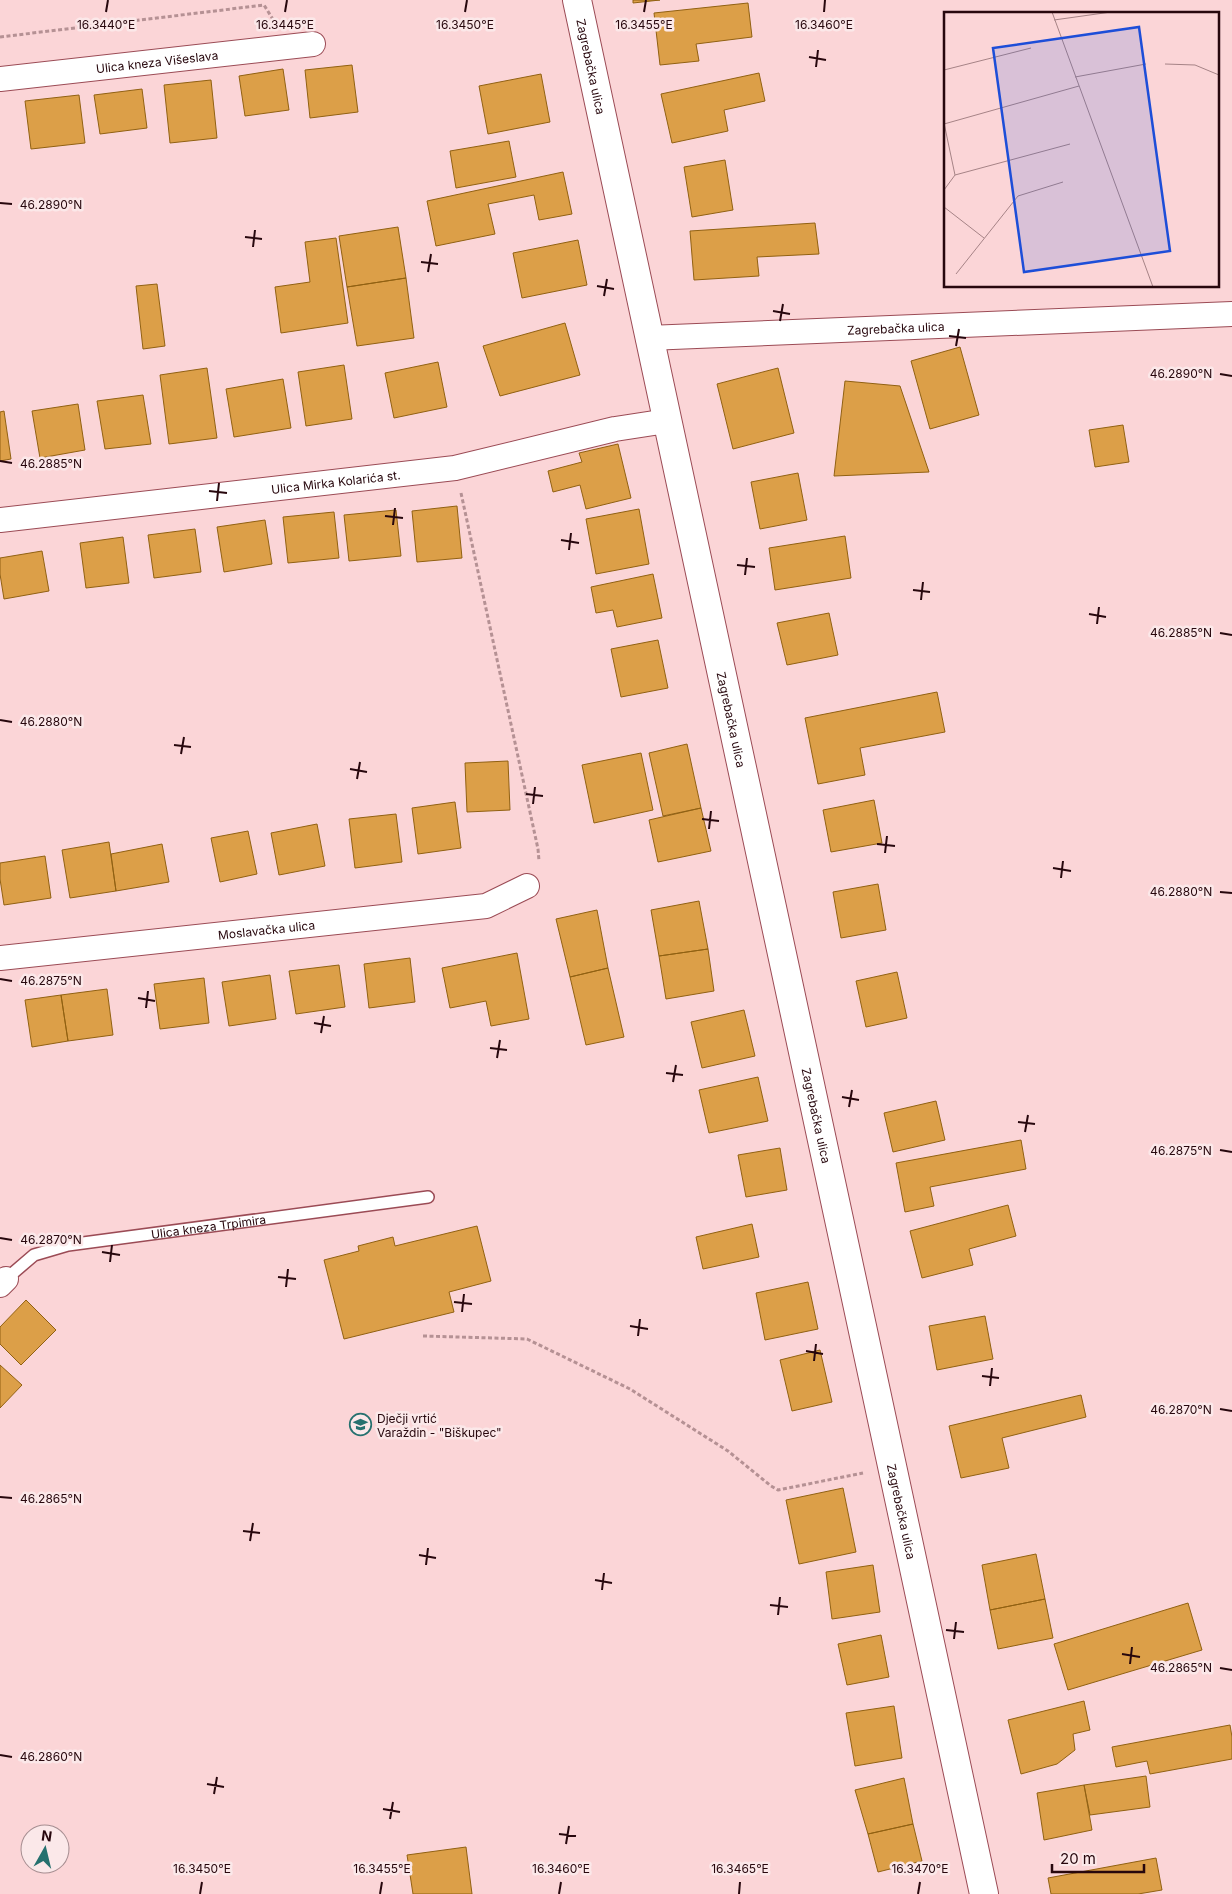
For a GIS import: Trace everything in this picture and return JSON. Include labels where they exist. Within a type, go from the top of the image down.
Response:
[{"type":"main road","name":"Zagrebačka ulica","points":[[577,0],[648,338],[984,1894]]},
{"type":"street","name":"Ulica kneza Višeslava","points":[[0,79],[302,45]]},
{"type":"street","name":"Zagrebačka ulica","points":[[648,338],[1232,314]]},
{"type":"street","name":"Ulica Mirka Kolarića st.","points":[[0,520],[455,468],[615,429],[667,420]]},
{"type":"street","name":"Moslavačka ulica","points":[[0,958],[486,906],[527,886]]},
{"type":"lane","name":"Ulica kneza Trpimira","points":[[3,1282],[34,1256],[68,1245],[428,1197]]},
{"type":"path","points":[[0,37],[264,5],[302,45]]},
{"type":"path","points":[[455,468],[538,849],[540,875],[527,886]]},
{"type":"path","points":[[423,1336],[527,1339],[630,1389],[728,1451],[770,1486],[778,1490],[893,1466]]},
{"type":"building","points":[[633,0],[660,0],[633,3]]},
{"type":"building","points":[[748,3],[752,37],[696,44],[699,61],[660,65],[654,13]]},
{"type":"building","points":[[352,65],[358,112],[310,118],[305,70]]},
{"type":"building","points":[[283,69],[289,110],[245,116],[239,76]]},
{"type":"building","points":[[759,73],[765,101],[724,110],[728,131],[672,143],[661,94]]},
{"type":"building","points":[[541,74],[550,122],[488,134],[479,86]]},
{"type":"building","points":[[211,80],[217,138],[170,143],[164,85]]},
{"type":"building","points":[[142,89],[147,128],[100,134],[94,95]]},
{"type":"building","points":[[79,95],[85,143],[31,149],[25,101]]},
{"type":"building","points":[[509,141],[516,177],[456,188],[450,151]]},
{"type":"building","points":[[725,160],[733,210],[692,217],[684,167]]},
{"type":"building","points":[[563,172],[572,214],[539,220],[534,195],[488,204],[495,234],[436,246],[427,201]]},
{"type":"building","points":[[815,223],[819,254],[757,257],[759,276],[694,280],[690,231]]},
{"type":"building","points":[[398,227],[406,278],[347,287],[339,236]]},
{"type":"building","points":[[336,238],[348,323],[281,333],[275,287],[310,282],[305,242]]},
{"type":"building","points":[[578,240],[587,285],[522,298],[513,253]]},
{"type":"building","points":[[406,278],[414,338],[357,346],[347,287]]},
{"type":"building","points":[[157,284],[165,346],[143,349],[136,286]]},
{"type":"building","points":[[565,323],[580,375],[500,396],[483,346]]},
{"type":"building","points":[[960,347],[979,415],[930,429],[911,361]]},
{"type":"building","points":[[438,362],[447,407],[394,418],[385,373]]},
{"type":"building","points":[[344,365],[352,419],[306,426],[298,372]]},
{"type":"building","points":[[207,368],[217,438],[169,444],[160,375]]},
{"type":"building","points":[[778,368],[794,433],[733,449],[717,384]]},
{"type":"building","points":[[283,379],[291,428],[234,437],[226,389]]},
{"type":"building","points":[[845,381],[900,386],[929,472],[834,476]]},
{"type":"building","points":[[143,395],[151,444],[105,449],[97,401]]},
{"type":"building","points":[[78,404],[85,450],[40,458],[32,411]]},
{"type":"building","points":[[4,411],[11,459],[0,461],[0,412]]},
{"type":"building","points":[[1123,425],[1129,462],[1095,467],[1089,430]]},
{"type":"building","points":[[618,444],[631,498],[586,509],[580,485],[553,492],[548,471],[582,462],[579,453]]},
{"type":"building","points":[[798,473],[807,520],[760,529],[751,482]]},
{"type":"building","points":[[457,506],[462,558],[417,562],[412,511]]},
{"type":"building","points":[[639,509],[649,564],[596,574],[586,519]]},
{"type":"building","points":[[396,510],[401,556],[349,561],[344,515]]},
{"type":"building","points":[[334,512],[339,558],[288,563],[283,517]]},
{"type":"building","points":[[265,520],[272,564],[224,572],[217,527]]},
{"type":"building","points":[[195,529],[201,572],[154,578],[148,535]]},
{"type":"building","points":[[845,536],[851,578],[775,590],[769,548]]},
{"type":"building","points":[[123,537],[129,583],[86,588],[80,543]]},
{"type":"building","points":[[42,551],[49,591],[4,599],[0,574],[0,558]]},
{"type":"building","points":[[653,574],[662,618],[617,627],[613,610],[596,613],[591,587]]},
{"type":"building","points":[[829,613],[838,655],[787,665],[777,623]]},
{"type":"building","points":[[658,640],[668,688],[621,697],[611,649]]},
{"type":"building","points":[[937,692],[945,732],[860,748],[865,775],[818,784],[805,718]]},
{"type":"building","points":[[687,744],[701,808],[663,816],[649,753]]},
{"type":"building","points":[[641,753],[653,810],[594,823],[582,765]]},
{"type":"building","points":[[508,761],[510,810],[467,812],[465,763]]},
{"type":"building","points":[[874,800],[882,843],[831,852],[823,810]]},
{"type":"building","points":[[455,802],[461,848],[418,854],[412,808]]},
{"type":"building","points":[[701,808],[711,851],[658,862],[649,820]]},
{"type":"building","points":[[396,814],[402,862],[355,868],[349,819]]},
{"type":"building","points":[[317,824],[325,866],[279,875],[271,833]]},
{"type":"building","points":[[248,831],[257,874],[220,882],[211,838]]},
{"type":"building","points":[[109,842],[116,891],[70,898],[62,850]]},
{"type":"building","points":[[162,844],[169,882],[116,891],[111,854]]},
{"type":"building","points":[[45,856],[51,898],[4,905],[0,879],[0,863]]},
{"type":"building","points":[[878,884],[886,930],[841,938],[833,892]]},
{"type":"building","points":[[699,901],[708,949],[659,956],[651,910]]},
{"type":"building","points":[[597,910],[608,968],[570,977],[556,919]]},
{"type":"building","points":[[708,949],[714,991],[666,999],[659,956]]},
{"type":"building","points":[[517,953],[529,1019],[491,1026],[486,1001],[450,1008],[442,968]]},
{"type":"building","points":[[410,958],[415,1002],[369,1008],[364,964]]},
{"type":"building","points":[[339,965],[345,1007],[296,1014],[289,971]]},
{"type":"building","points":[[608,968],[624,1037],[586,1045],[570,977]]},
{"type":"building","points":[[897,972],[907,1018],[866,1027],[856,981]]},
{"type":"building","points":[[270,975],[276,1019],[229,1026],[222,982]]},
{"type":"building","points":[[204,978],[209,1023],[160,1029],[154,984]]},
{"type":"building","points":[[107,989],[113,1035],[68,1041],[61,995]]},
{"type":"building","points":[[61,995],[68,1041],[32,1047],[25,1000]]},
{"type":"building","points":[[744,1010],[755,1056],[702,1068],[691,1022]]},
{"type":"building","points":[[758,1077],[768,1121],[709,1133],[699,1090]]},
{"type":"building","points":[[936,1101],[945,1140],[893,1152],[884,1113]]},
{"type":"building","points":[[1021,1140],[1026,1169],[930,1187],[934,1206],[905,1212],[896,1163]]},
{"type":"building","points":[[780,1148],[787,1190],[746,1197],[738,1155]]},
{"type":"building","points":[[1008,1205],[1016,1236],[969,1249],[973,1265],[922,1278],[910,1231]]},
{"type":"building","points":[[752,1224],[759,1257],[703,1269],[696,1237]]},
{"type":"building","points":[[477,1226],[491,1281],[449,1292],[454,1312],[344,1339],[324,1260],[359,1251],[358,1246],[393,1237],[395,1246]]},
{"type":"building","points":[[808,1282],[818,1329],[765,1340],[756,1293]]},
{"type":"building","points":[[26,1300],[56,1330],[21,1365],[0,1344],[0,1327]]},
{"type":"building","points":[[985,1316],[993,1359],[937,1370],[929,1326]]},
{"type":"building","points":[[820,1350],[832,1402],[792,1411],[780,1360]]},
{"type":"building","points":[[0,1365],[22,1385],[0,1408]]},
{"type":"building","points":[[1081,1395],[1086,1417],[1002,1438],[1009,1468],[961,1478],[949,1426]]},
{"type":"building","points":[[843,1488],[856,1552],[799,1564],[786,1500]]},
{"type":"building","points":[[1036,1554],[1045,1599],[990,1610],[982,1565]]},
{"type":"building","points":[[873,1565],[880,1612],[832,1619],[826,1572]]},
{"type":"building","points":[[1045,1599],[1053,1638],[998,1649],[990,1610]]},
{"type":"building","points":[[1188,1603],[1202,1650],[1068,1690],[1054,1644]]},
{"type":"building","points":[[881,1635],[889,1677],[847,1685],[838,1644]]},
{"type":"building","points":[[1084,1701],[1090,1730],[1073,1734],[1075,1750],[1057,1764],[1021,1774],[1008,1720]]},
{"type":"building","points":[[894,1706],[902,1758],[855,1766],[846,1713]]},
{"type":"building","points":[[1230,1725],[1232,1759],[1150,1774],[1147,1761],[1116,1767],[1112,1747]]},
{"type":"building","points":[[1146,1776],[1150,1807],[1090,1815],[1084,1785]]},
{"type":"building","points":[[904,1778],[913,1824],[868,1834],[855,1790]]},
{"type":"building","points":[[1084,1785],[1092,1830],[1044,1840],[1037,1793]]},
{"type":"building","points":[[913,1824],[922,1861],[878,1872],[868,1834]]},
{"type":"building","points":[[466,1847],[472,1894],[413,1894],[407,1855]]},
{"type":"building","points":[[1156,1858],[1162,1890],[1138,1894],[1051,1894],[1048,1878]]},
{"type":"place","name":"Dječji vrtić Varaždin - \"Biškupec\"","points":[[361,1425]]}]
